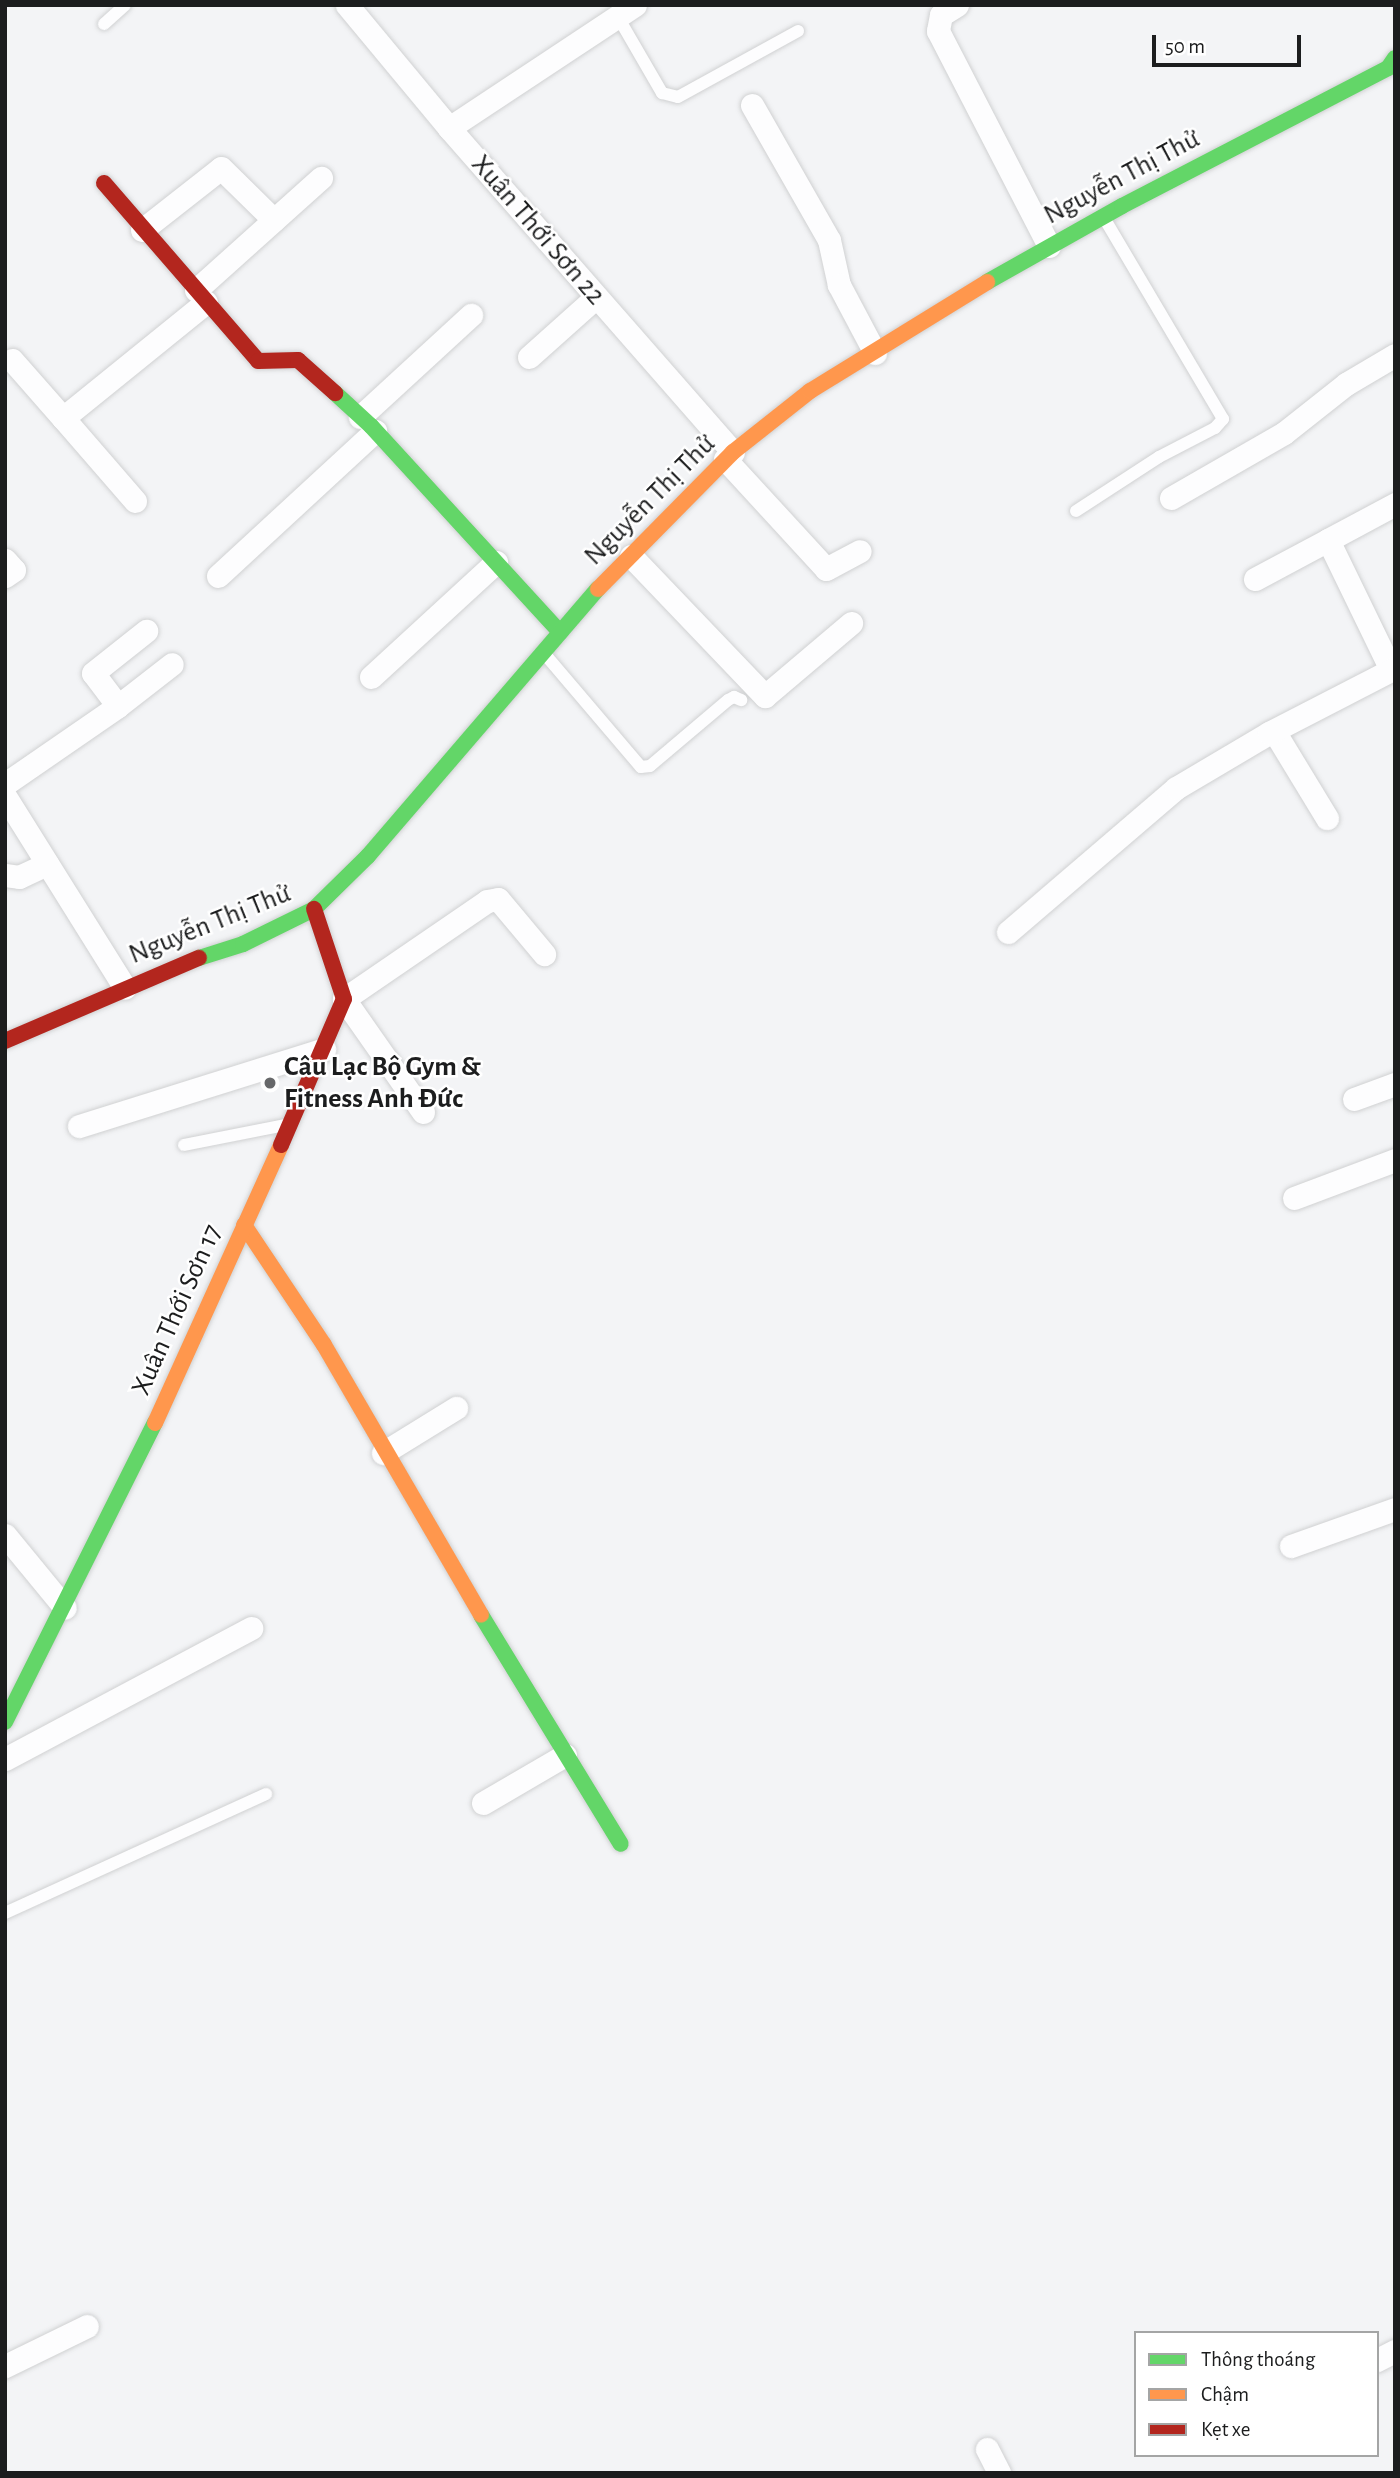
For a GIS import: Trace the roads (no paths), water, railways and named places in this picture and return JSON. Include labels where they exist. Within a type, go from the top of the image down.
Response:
[{"type":"street","name":"Xuân Thới Sơn 22","points":[[347,5],[826,569],[860,551]]},
{"type":"street","points":[[957,5],[941,15],[938,31],[1049,247]]},
{"type":"street","points":[[449,128],[627,11]]},
{"type":"street","name":"Nguyễn Thị Thử","points":[[5,1041],[177,965],[243,944],[314,909],[368,856],[560,632],[631,555],[729,455],[810,391],[1103,216],[1392,68]]},
{"type":"street","points":[[752,105],[829,240],[839,285],[875,353]]},
{"type":"street","points":[[142,230],[220,168],[274,220]]},
{"type":"street","points":[[63,418],[201,296],[274,220],[321,178]]},
{"type":"street","points":[[104,183],[258,361],[298,360],[368,424],[560,632]]},
{"type":"street","points":[[529,357],[596,297]]},
{"type":"street","points":[[218,576],[471,315]]},
{"type":"street","points":[[1171,498],[1284,433],[1346,384],[1395,355]]},
{"type":"street","points":[[12,360],[135,501]]},
{"type":"street","points":[[1255,579],[1395,504]]},
{"type":"street","points":[[1008,932],[1176,788],[1273,731],[1393,669],[1328,540]]},
{"type":"street","points":[[631,555],[765,696],[851,623]]},
{"type":"street","points":[[5,560],[14,570],[5,576]]},
{"type":"street","points":[[371,677],[496,562]]},
{"type":"street","points":[[118,706],[93,673],[146,631]]},
{"type":"street","points":[[5,784],[118,706],[172,664]]},
{"type":"street","points":[[1273,731],[1327,818]]},
{"type":"street","points":[[5,796],[125,988]]},
{"type":"street","points":[[5,875],[19,877],[47,864]]},
{"type":"street","points":[[344,999],[488,901],[498,899],[544,954]]},
{"type":"street","points":[[314,909],[344,999],[423,1112]]},
{"type":"street","name":"Xuân Thới Sơn 17","points":[[5,1722],[134,1469],[324,1049],[344,999]]},
{"type":"street","points":[[79,1126],[324,1049]]},
{"type":"street","points":[[1354,1100],[1395,1084]]},
{"type":"street","points":[[1294,1198],[1395,1160]]},
{"type":"street","points":[[243,1225],[324,1345],[383,1453],[621,1844]]},
{"type":"street","points":[[383,1453],[456,1409]]},
{"type":"street","points":[[1291,1546],[1395,1509]]},
{"type":"street","points":[[5,1535],[65,1608]]},
{"type":"street","points":[[5,1759],[251,1628]]},
{"type":"street","points":[[483,1803],[565,1755]]},
{"type":"street","points":[[5,2366],[87,2326]]},
{"type":"street","points":[[1379,2359],[1395,2351]]},
{"type":"street","points":[[987,2449],[999,2473]]},
{"type":"lane","points":[[104,24],[125,5]]},
{"type":"lane","points":[[627,11],[662,93],[678,97],[798,31]]},
{"type":"lane","points":[[1076,511],[1159,457],[1215,428],[1223,419],[1103,216]]},
{"type":"lane","points":[[543,652],[640,767],[650,766],[728,699],[734,697],[741,700]]},
{"type":"lane","points":[[184,1145],[289,1124]]},
{"type":"lane","points":[[5,1913],[266,1794]]},
{"type":"place","name":"Câu Lạc Bộ Gym & Fitness Anh Đức","points":[[270,1083]]}]
